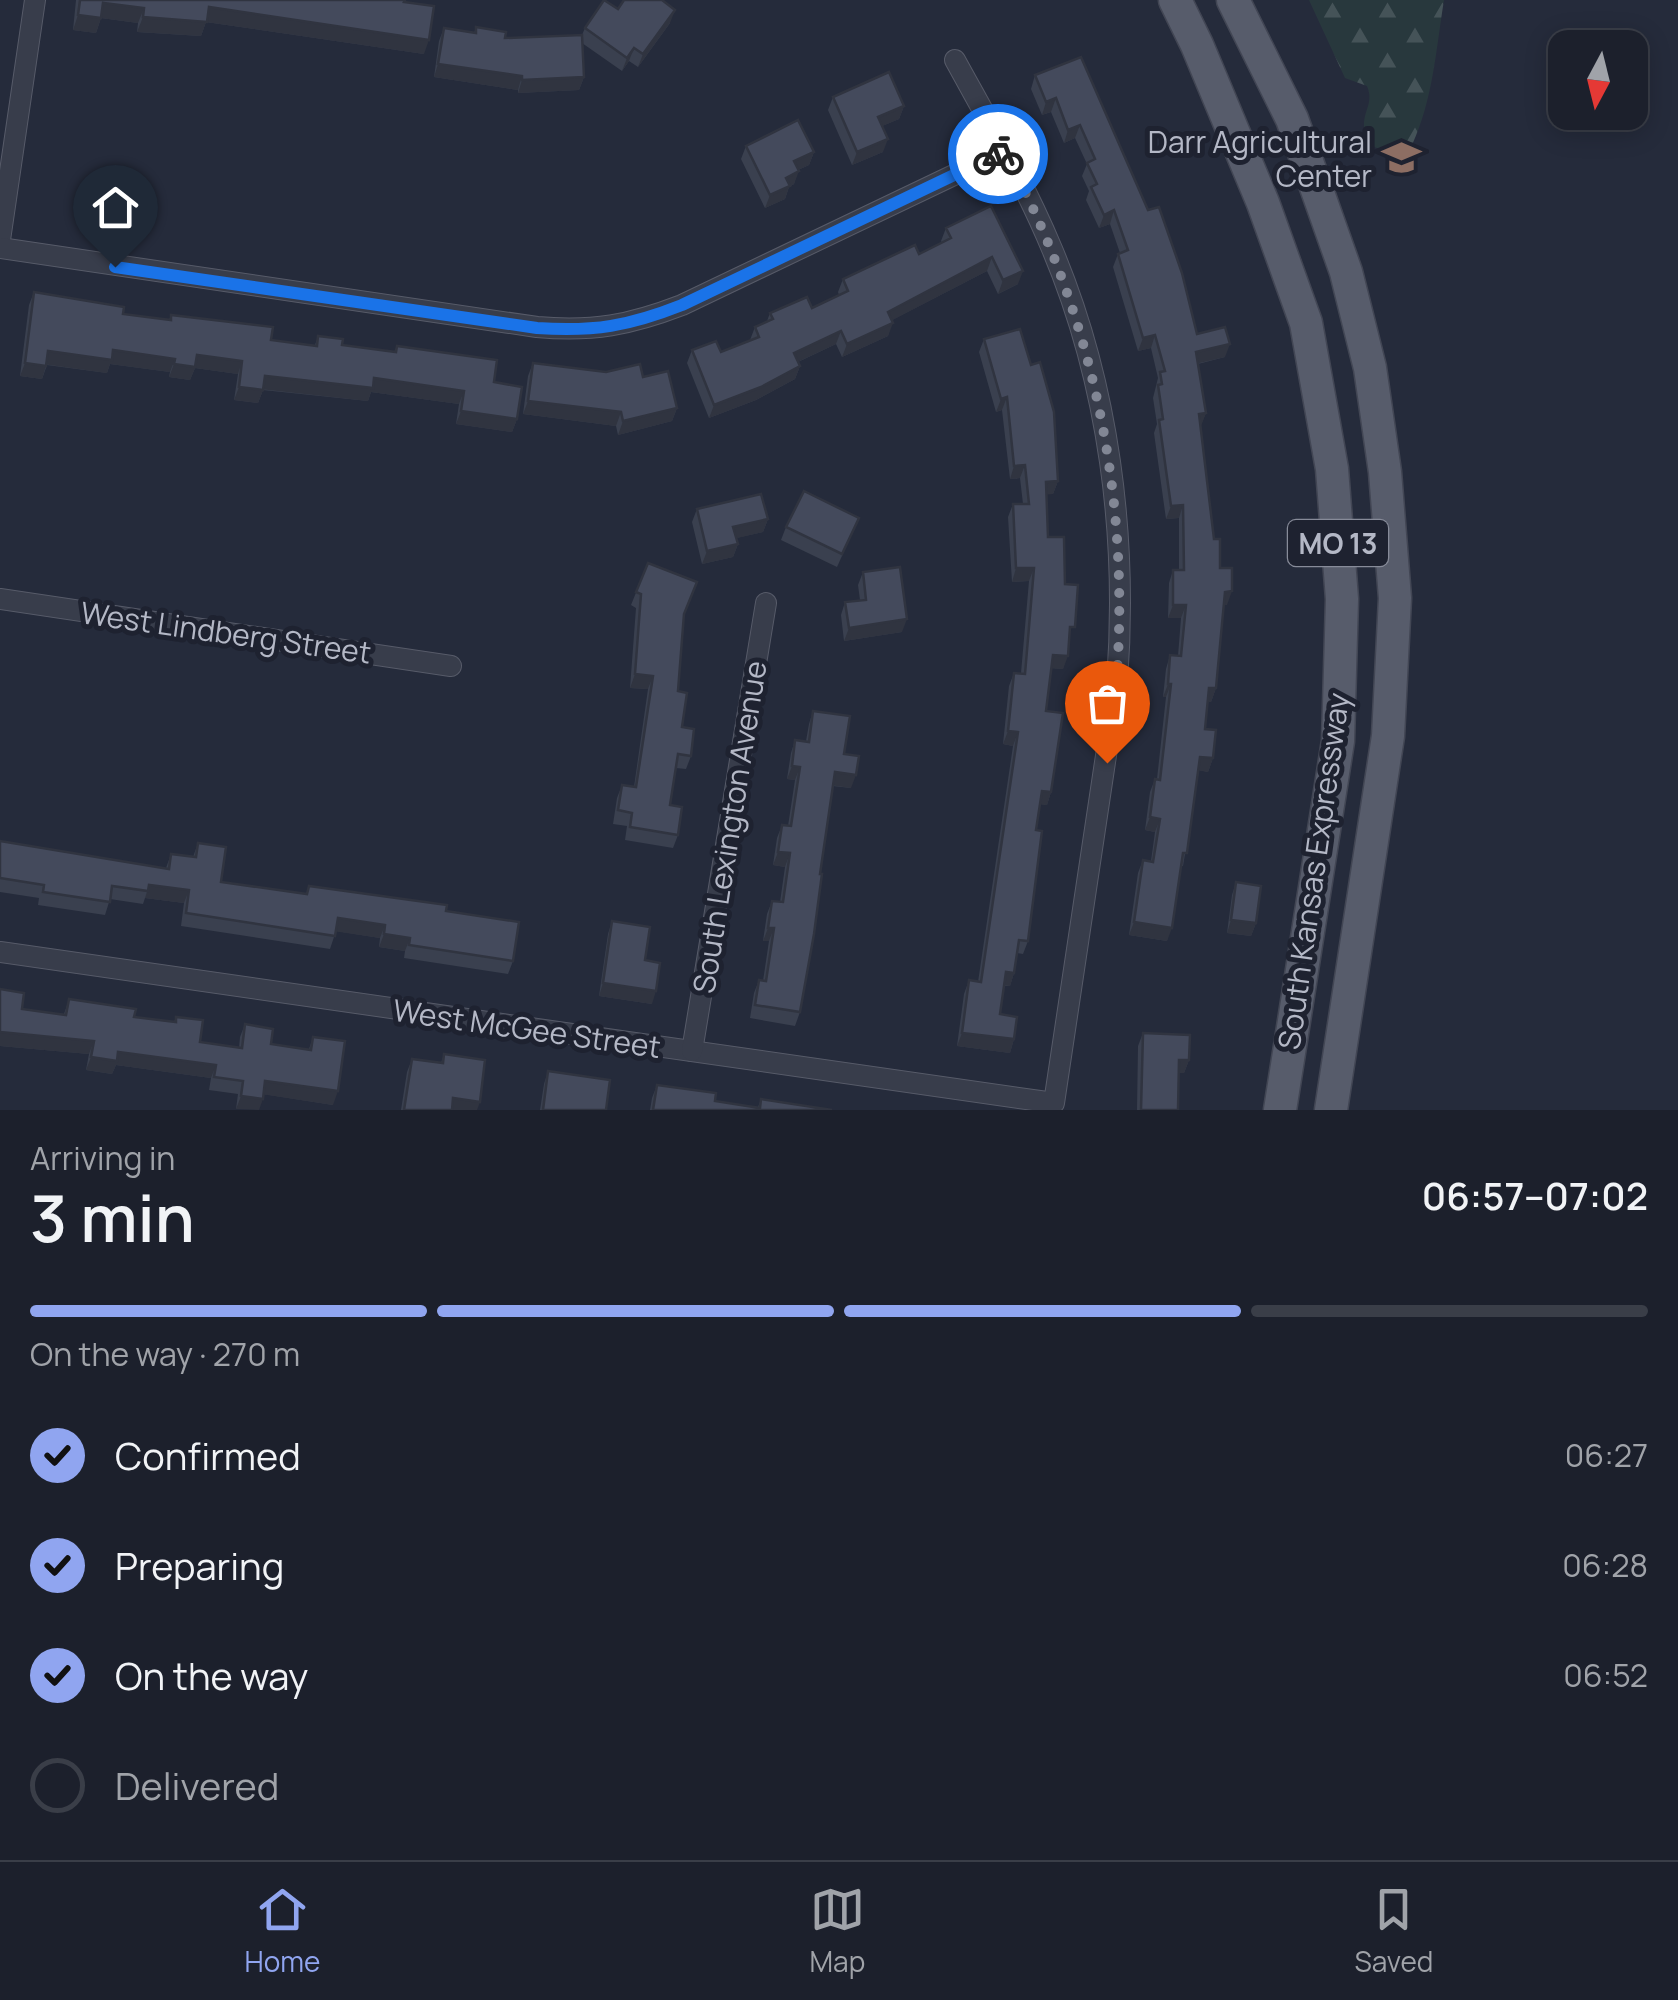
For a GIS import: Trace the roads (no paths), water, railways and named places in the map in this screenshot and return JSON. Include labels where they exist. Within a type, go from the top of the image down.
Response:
[{"type":"main road","name":"South Kansas Expressway","points":[[1174,0],[1263,202],[1306,323],[1332,469],[1342,598],[1338,741],[1280,1110]]},
{"type":"main road","name":"South Kansas Expressway","points":[[1233,0],[1292,119],[1346,272],[1370,368],[1384,472],[1395,598],[1388,736],[1331,1110]]},
{"type":"street","points":[[0,240],[35,0]]},
{"type":"street","points":[[0,248],[537,328],[583,331],[634,321],[682,305],[1004,151],[955,60]]},
{"type":"street","name":"West McGee Street","points":[[0,952],[1054,1103],[1111,736],[1121,629],[1120,582],[1107,446],[1090,363],[1054,252],[1004,151]]},
{"type":"street","name":"West Lindberg Street","points":[[0,599],[451,666]]},
{"type":"street","name":"South Lexington Avenue","points":[[692,1052],[766,603]]},
{"type":"place","name":"Darr Agricultural Center","points":[[1402,158]]}]
